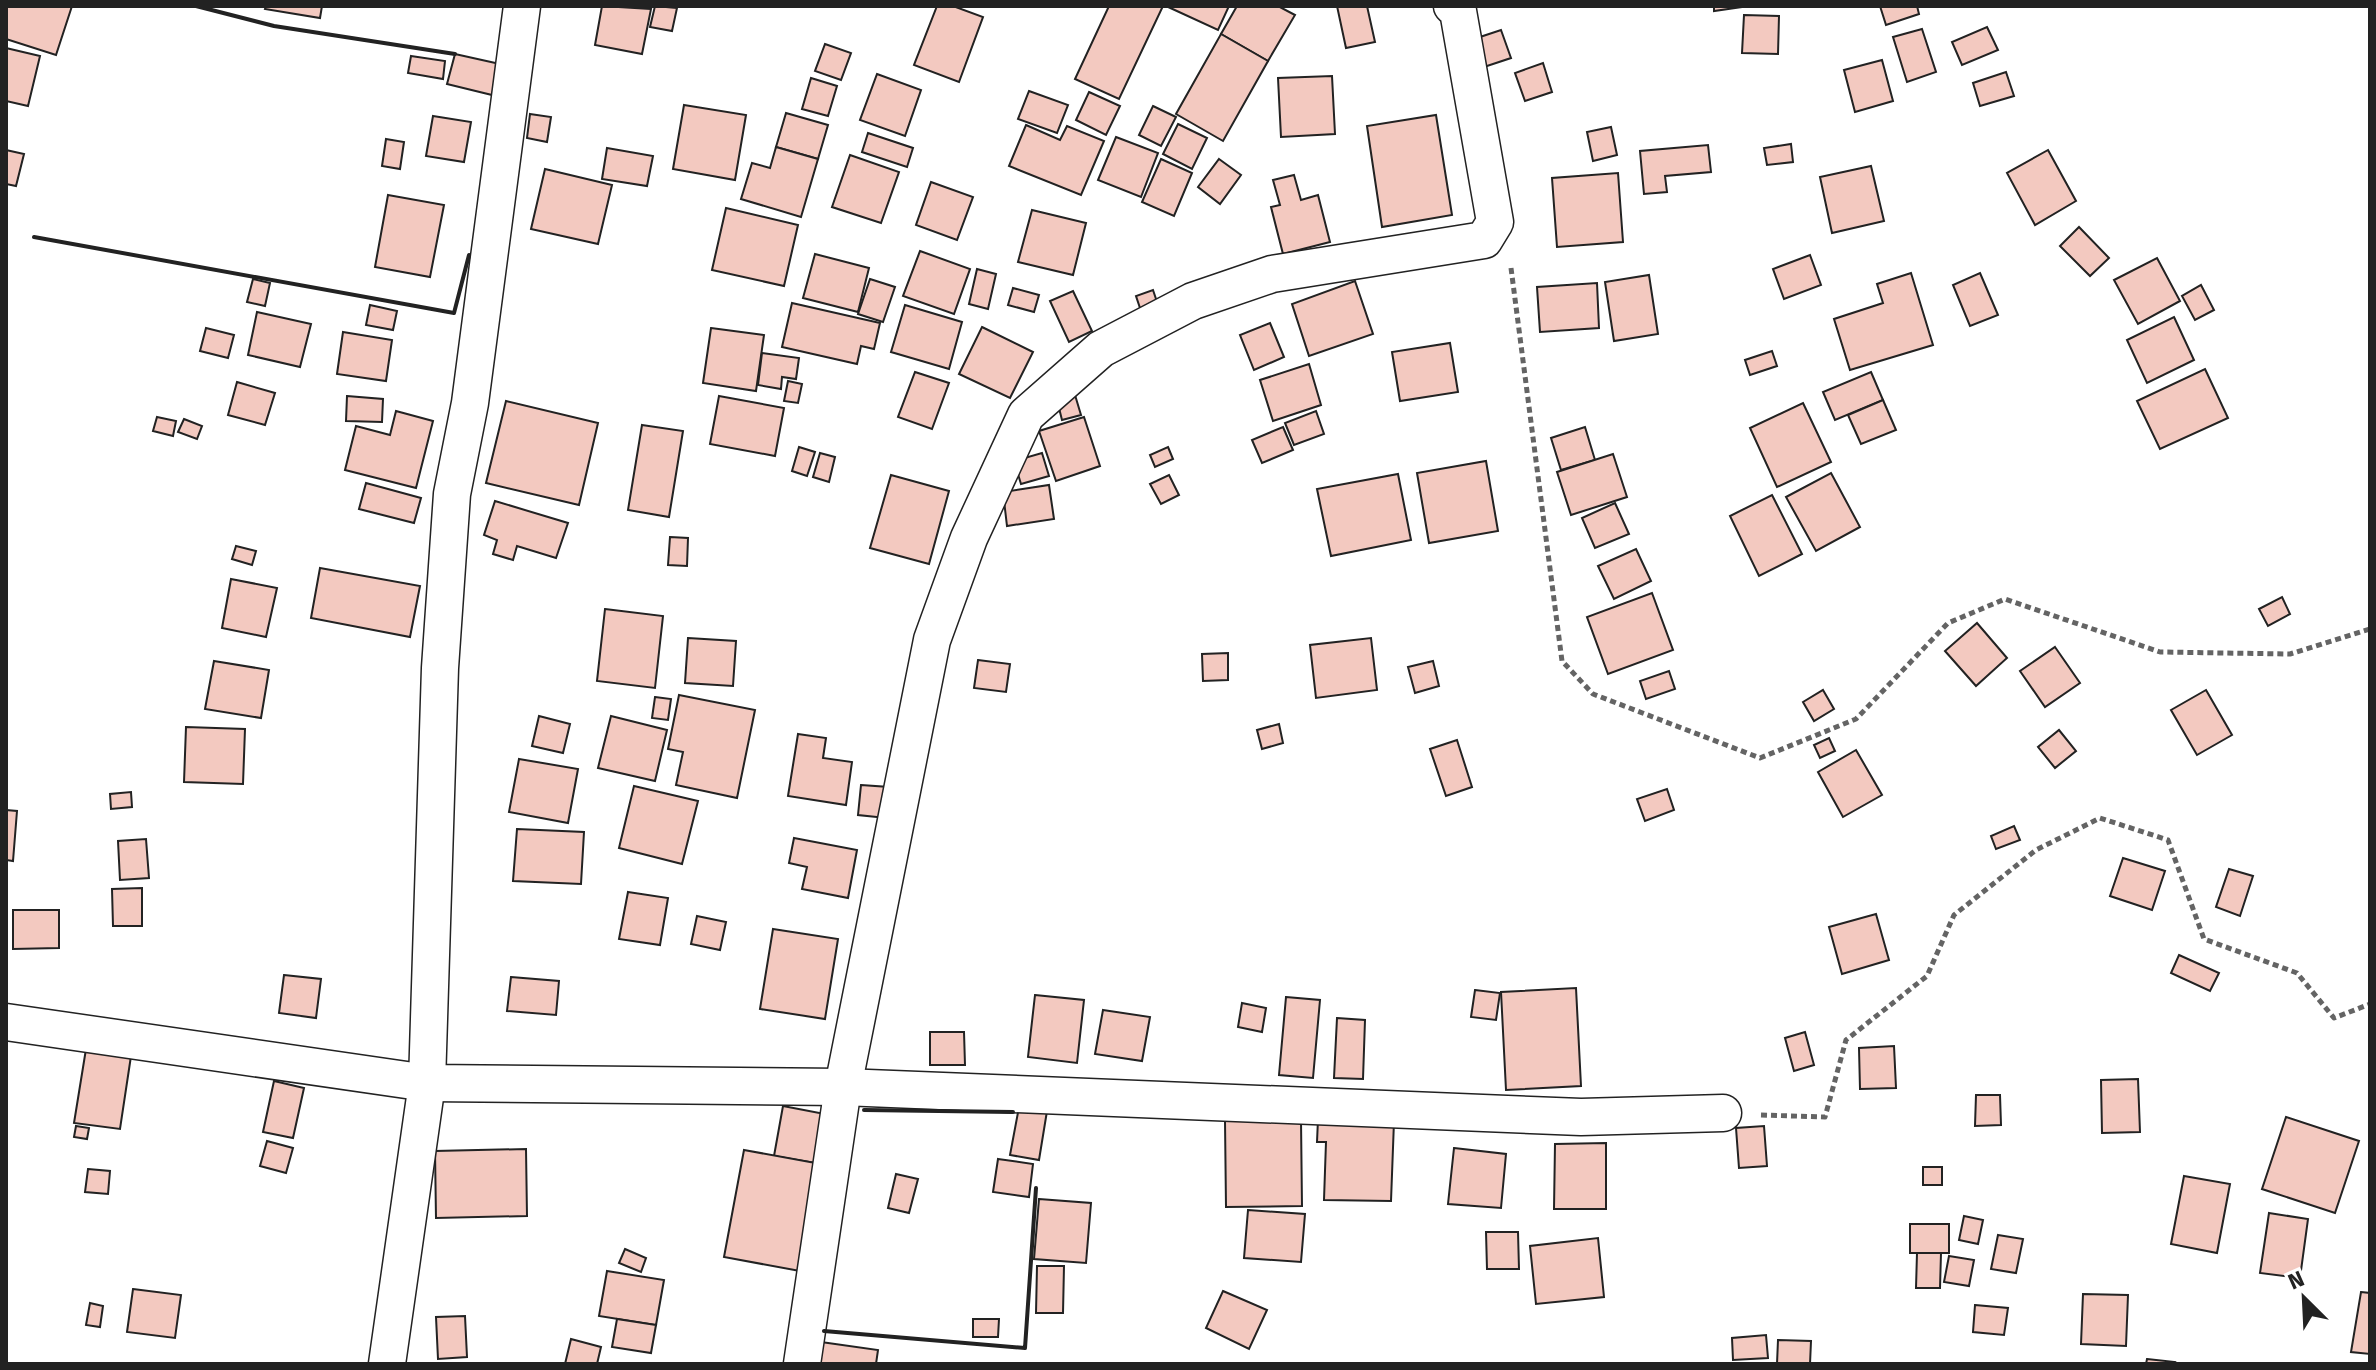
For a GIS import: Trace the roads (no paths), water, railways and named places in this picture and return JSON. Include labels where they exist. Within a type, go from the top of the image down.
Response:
[{"type":"street","points":[[387,1364],[427,1083],[440,668],[452,494],[470,403],[522,6]]},
{"type":"street","points":[[802,1364],[843,1087],[932,640],[969,538],[1026,415],[1101,349],[1193,301],[1272,274],[1484,240],[1495,222],[1458,11],[1452,6]]},
{"type":"street","points":[[6,1022],[427,1083],[843,1087],[1581,1117],[1723,1113]]}]
